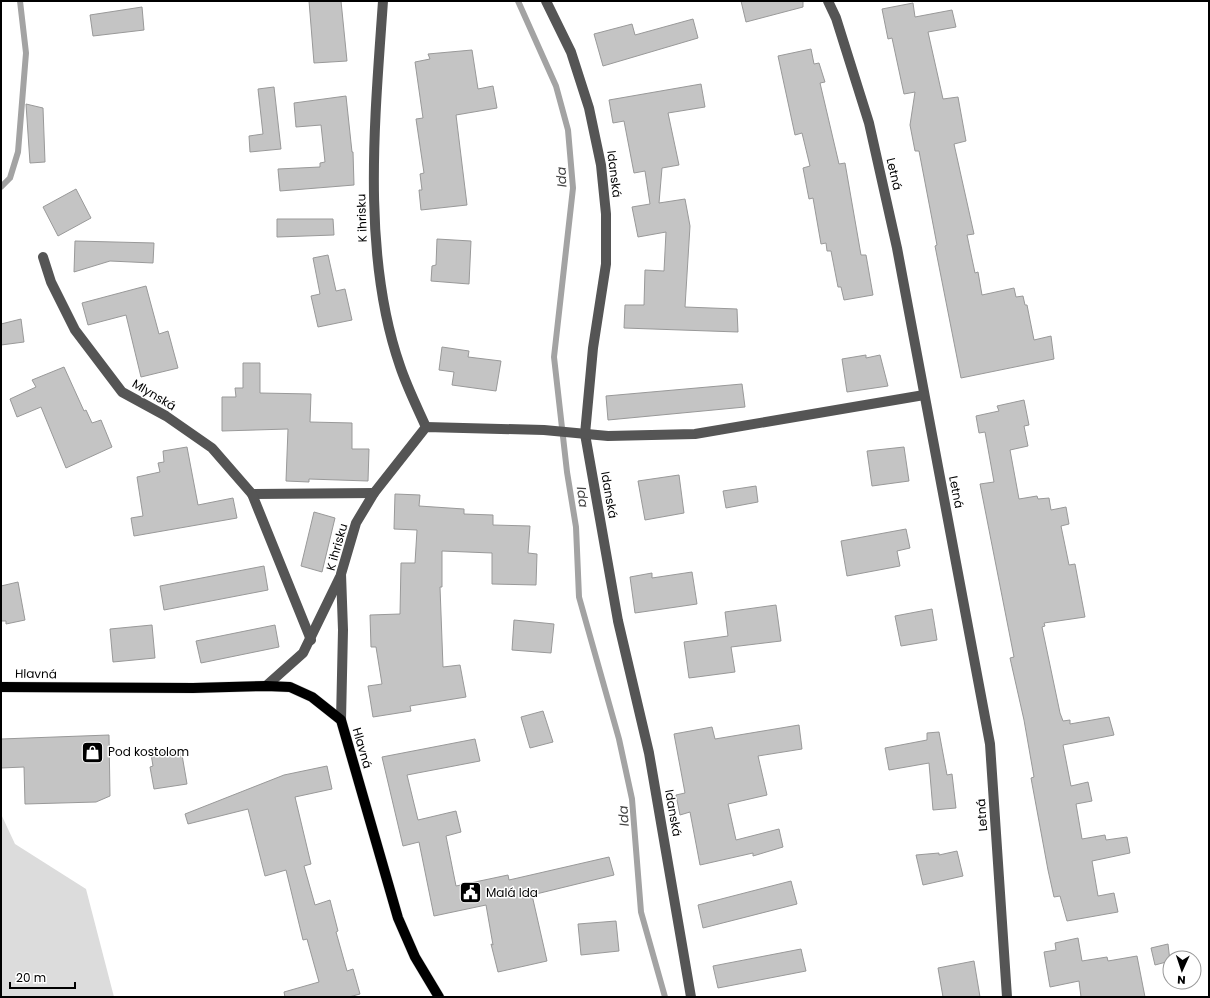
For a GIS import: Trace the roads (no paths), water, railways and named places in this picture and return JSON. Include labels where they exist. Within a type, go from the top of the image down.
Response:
[{"type":"main road","name":"Hlavná","points":[[1,687],[193,688],[266,686],[290,687],[312,697],[341,720],[398,918],[415,958],[438,996]]},
{"type":"street","name":"K ihrisku","points":[[341,720],[343,630],[341,574],[356,523],[374,493],[426,427],[400,365],[386,312],[376,247],[374,170],[377,82],[383,1]]},
{"type":"street","name":"Idanská","points":[[546,1],[571,52],[589,108],[601,165],[606,214],[606,264],[580,433],[618,621],[649,753],[691,997]]},
{"type":"street","name":"Letná","points":[[828,1],[836,18],[869,123],[897,248],[990,744],[1007,997]]},
{"type":"street","name":"Mlynská","points":[[43,257],[51,282],[75,330],[122,392],[166,416],[212,448],[252,494],[311,640]]},
{"type":"street","points":[[426,427],[544,430],[608,436],[695,434],[924,396]]},
{"type":"street","points":[[252,494],[374,493]]},
{"type":"street","points":[[266,686],[304,653],[341,574]]},
{"type":"waterway","points":[[1,187],[10,178],[18,152],[26,53],[20,1]]},
{"type":"waterway","name":"Ida","points":[[518,1],[556,86],[568,130],[573,188],[554,357],[567,472],[576,527],[579,597],[619,739],[632,799],[641,912],[665,997]]},
{"type":"place","name":"Pod kostolom","points":[[92,752]]},
{"type":"place","name":"Malá Ida","points":[[471,893]]}]
